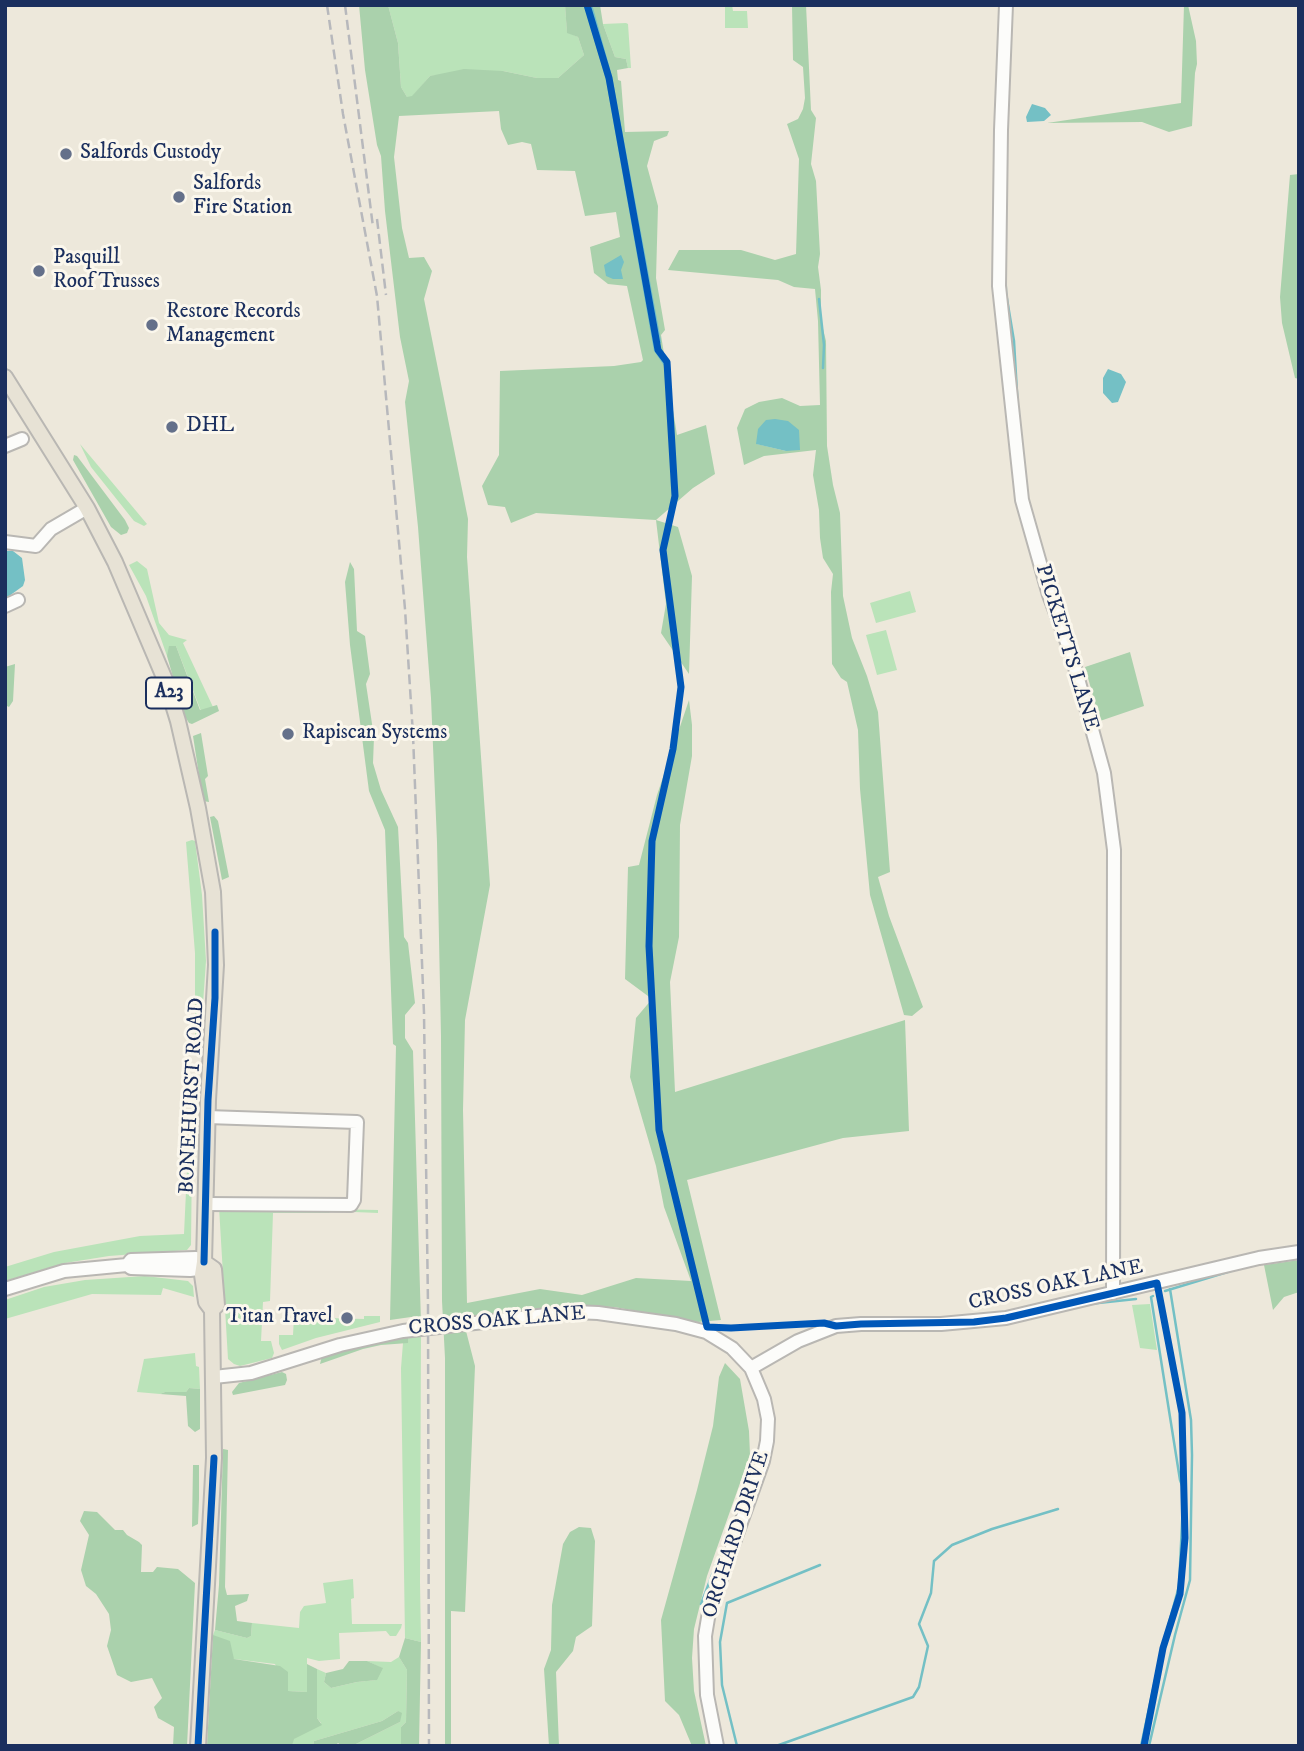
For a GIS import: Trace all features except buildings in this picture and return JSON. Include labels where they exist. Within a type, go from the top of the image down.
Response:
[{"type":"main road","name":"BONEHURST ROAD","points":[[5,377],[87,508],[115,562],[166,682],[203,830],[214,905],[216,965],[207,1117],[202,1283],[206,1302],[212,1310],[215,1377],[209,1578],[198,1746]]},
{"type":"street","name":"PICKETTS LANE","points":[[1006,5],[999,286],[1021,500],[1049,595],[1071,653],[1101,764],[1114,850],[1112,1293]]},
{"type":"street","points":[[5,446],[22,439]]},
{"type":"street","points":[[5,542],[36,546],[51,529],[87,508]]},
{"type":"street","points":[[5,606],[18,600]]},
{"type":"street","points":[[206,1204],[351,1205],[354,1199],[357,1122],[207,1117]]},
{"type":"street","name":"CROSS OAK LANE","points":[[215,1377],[251,1373],[340,1345],[393,1333],[574,1312],[622,1316],[706,1332],[732,1348],[751,1368],[798,1341],[836,1326],[974,1322],[1006,1318],[1259,1258],[1299,1252]]},
{"type":"street","points":[[5,1289],[64,1271],[127,1265],[131,1260],[196,1258],[204,1262]]},
{"type":"street","name":"ORCHARD DRIVE","points":[[717,1746],[707,1695],[705,1636],[712,1602],[759,1472],[767,1441],[768,1419],[764,1399],[751,1368]]},
{"type":"green space","points":[[359,5],[388,5],[398,43],[401,87],[407,97],[412,96],[430,76],[464,69],[558,78],[584,55],[578,37],[567,33],[565,5],[600,5],[603,24],[615,57],[626,59],[628,68],[617,70],[618,80],[621,81],[625,132],[669,131],[667,136],[654,141],[647,166],[658,206],[656,278],[665,330],[661,335],[677,435],[706,425],[715,474],[693,488],[656,520],[536,513],[511,523],[505,507],[488,505],[482,486],[499,455],[500,371],[614,366],[643,360],[627,286],[608,284],[594,273],[590,247],[620,237],[616,212],[585,216],[575,171],[537,170],[531,144],[522,142],[508,145],[501,129],[499,111],[399,116],[394,157],[402,228],[409,258],[424,257],[432,271],[424,299],[468,519],[467,557],[490,885],[465,1020],[463,1110],[467,1303],[540,1289],[582,1295],[636,1278],[691,1281],[664,1207],[656,1166],[630,1077],[636,1018],[652,999],[625,979],[628,867],[639,865],[657,795],[689,700],[692,756],[680,825],[679,937],[670,982],[675,1092],[905,1020],[909,1131],[843,1138],[687,1180],[721,1320],[698,1322],[614,1307],[569,1306],[466,1320],[466,1331],[475,1366],[465,1612],[451,1611],[451,1746],[445,1746],[445,1358],[442,1301],[441,1036],[431,698],[405,402],[409,381],[400,337],[381,156],[365,70]]},
{"type":"green space","points":[[388,5],[565,5],[567,32],[578,37],[584,55],[558,78],[537,78],[503,71],[430,76],[412,97],[407,97],[401,87],[398,43]]},
{"type":"green space","points":[[725,5],[732,5],[733,11],[747,11],[748,28],[725,28]]},
{"type":"green space","points":[[792,5],[806,5],[811,110],[816,118],[811,164],[816,181],[821,321],[826,341],[827,446],[840,513],[843,596],[852,638],[878,712],[890,872],[878,877],[889,916],[923,1007],[912,1016],[904,1015],[870,895],[860,789],[858,730],[847,682],[832,664],[833,574],[823,558],[820,538],[813,475],[816,450],[764,456],[744,465],[737,428],[745,409],[759,402],[782,398],[800,406],[820,405],[815,289],[794,287],[778,280],[668,270],[679,250],[741,250],[775,260],[796,254],[799,159],[787,124],[798,119],[805,98],[803,67],[793,60]],"holes":[[[799,430],[786,451],[757,444]]]},
{"type":"green space","points":[[1184,5],[1188,5],[1196,41],[1192,126],[1169,132],[1142,122],[1047,123],[1181,103]]},
{"type":"green space","points":[[626,23],[631,68],[628,68],[626,59],[615,57],[603,24]]},
{"type":"green space","points":[[1299,174],[1299,379],[1295,378],[1282,323],[1280,297],[1290,175]]},
{"type":"green space","points":[[80,444],[147,524],[144,526],[134,521],[91,467]]},
{"type":"green space","points":[[74,455],[125,520],[129,528],[127,533],[121,535],[111,527],[73,460]]},
{"type":"green space","points":[[656,520],[678,527],[692,576],[689,674],[661,633],[666,604]]},
{"type":"green space","points":[[137,561],[147,569],[159,623],[169,635],[187,640],[183,643],[213,707],[201,711],[176,646],[167,656],[146,596],[129,565]]},
{"type":"green space","points":[[350,562],[354,569],[357,631],[365,636],[370,674],[366,684],[374,737],[373,763],[381,790],[398,827],[404,937],[408,943],[415,1003],[405,1015],[405,1038],[413,1051],[421,1323],[415,1323],[411,1317],[390,1320],[396,1046],[393,1044],[385,830],[369,791],[350,645],[345,582]]},
{"type":"green space","points":[[910,591],[916,612],[876,623],[870,603]]},
{"type":"green space","points":[[886,630],[897,670],[877,675],[866,635]]},
{"type":"green space","points":[[169,646],[176,646],[200,710],[217,705],[219,711],[189,723],[184,715],[167,656]]},
{"type":"green space","points":[[1130,652],[1144,706],[1100,721],[1085,667]]},
{"type":"green space","points":[[15,664],[13,701],[9,707],[5,705],[5,667]]},
{"type":"green space","points":[[201,733],[209,802],[203,801],[193,736]]},
{"type":"green space","points":[[214,816],[218,821],[229,877],[222,880],[210,817]]},
{"type":"green space","points":[[195,841],[202,895],[206,961],[201,1032],[195,1035],[195,953],[186,842]]},
{"type":"green space","points":[[192,1156],[191,1245],[187,1250],[109,1256],[65,1263],[5,1281],[5,1267],[54,1252],[140,1236],[184,1234],[187,1170]]},
{"type":"green space","points":[[219,1207],[378,1210],[378,1213],[273,1213],[270,1301],[263,1302],[261,1341],[271,1341],[274,1353],[272,1358],[240,1366],[228,1359]]},
{"type":"green space","points":[[1299,1260],[1299,1292],[1284,1297],[1273,1310],[1264,1265]]},
{"type":"green space","points":[[145,1276],[188,1281],[193,1286],[194,1297],[163,1288],[161,1295],[92,1294],[5,1319],[5,1300],[44,1287],[85,1280]]},
{"type":"green space","points":[[1150,1304],[1157,1350],[1140,1348],[1132,1305]]},
{"type":"green space","points":[[364,1316],[380,1316],[380,1322],[316,1338],[282,1350],[279,1344],[279,1335],[293,1335],[294,1317],[364,1319]]},
{"type":"green space","points":[[421,1332],[421,1642],[405,1638],[401,1368],[403,1343],[408,1342],[409,1333]]},
{"type":"green space","points":[[409,1333],[408,1343],[363,1349],[320,1364],[322,1356]]},
{"type":"green space","points":[[195,1353],[200,1389],[189,1388],[186,1392],[160,1394],[137,1392],[144,1359]]},
{"type":"green space","points":[[725,1363],[740,1379],[749,1431],[750,1455],[707,1576],[694,1629],[694,1691],[706,1746],[692,1746],[679,1715],[665,1701],[661,1620],[713,1426],[719,1377]]},
{"type":"green space","points":[[282,1372],[286,1374],[285,1385],[233,1395],[232,1392],[239,1383]]},
{"type":"green space","points":[[189,1388],[200,1389],[200,1429],[195,1432],[188,1426],[186,1396],[160,1394],[186,1392]]},
{"type":"green space","points":[[223,1449],[228,1450],[225,1587],[227,1595],[249,1594],[247,1601],[235,1606],[237,1621],[252,1623],[251,1636],[247,1638],[215,1630]]},
{"type":"green space","points":[[193,1465],[199,1465],[199,1499],[198,1524],[192,1527]]},
{"type":"green space","points":[[84,1511],[97,1512],[115,1530],[123,1530],[142,1545],[141,1572],[153,1572],[157,1567],[178,1569],[195,1583],[187,1746],[173,1746],[174,1727],[158,1718],[154,1707],[162,1698],[152,1678],[131,1682],[117,1675],[107,1646],[111,1630],[109,1614],[96,1594],[86,1586],[81,1570],[89,1535],[80,1521]]},
{"type":"green space","points":[[579,1527],[591,1528],[595,1541],[592,1626],[576,1637],[573,1651],[556,1672],[559,1746],[549,1746],[544,1669],[551,1650],[552,1605],[563,1544],[570,1532]]},
{"type":"green space","points":[[353,1579],[352,1624],[402,1624],[401,1628],[396,1636],[390,1636],[386,1631],[339,1633],[340,1659],[319,1661],[307,1658],[307,1692],[287,1691],[275,1664],[234,1659],[213,1635],[215,1630],[247,1638],[251,1636],[252,1623],[299,1628],[300,1612],[304,1606],[326,1603],[323,1583]]},
{"type":"green space","points":[[213,1635],[230,1641],[234,1659],[280,1666],[288,1672],[288,1691],[307,1692],[307,1664],[317,1669],[317,1718],[322,1725],[294,1739],[292,1746],[207,1746]]},
{"type":"green space","points":[[405,1638],[421,1642],[419,1746],[401,1746],[401,1727],[406,1722],[407,1670],[399,1657]]},
{"type":"green space","points":[[399,1657],[407,1670],[406,1722],[401,1727],[401,1746],[352,1746],[400,1722],[398,1711],[382,1721],[314,1741],[313,1746],[292,1746],[293,1739],[321,1723],[317,1718],[317,1669],[326,1673],[324,1682],[331,1688],[376,1680],[382,1668],[367,1661],[391,1662]]},
{"type":"green space","points":[[349,1661],[367,1661],[383,1668],[377,1680],[331,1688],[324,1682],[326,1673],[343,1669]]},
{"type":"green space","points":[[398,1711],[402,1713],[400,1722],[352,1746],[338,1743],[335,1746],[313,1746],[314,1741],[382,1721]]},
{"type":"water","points":[[1032,104],[1045,108],[1051,115],[1044,121],[1027,122],[1026,117]]},
{"type":"water","points":[[621,255],[624,262],[621,270],[623,279],[606,276],[604,265]]},
{"type":"water","points":[[1108,369],[1121,374],[1126,382],[1118,402],[1112,403],[1103,393],[1103,378]]},
{"type":"water","points":[[766,420],[788,421],[799,430],[800,450],[786,451],[756,444],[758,429]]},
{"type":"water","points":[[5,551],[13,551],[22,558],[25,580],[23,586],[5,599]]},
{"type":"waterway","points":[[591,5],[611,77],[660,342]]},
{"type":"waterway","points":[[589,18],[607,79],[655,350],[665,365],[668,400]]},
{"type":"waterway","points":[[1005,256],[1006,293],[1014,341],[1018,410]]},
{"type":"waterway","points":[[819,299],[824,345],[823,368]]},
{"type":"waterway","points":[[1165,1291],[1234,1270]]},
{"type":"waterway","points":[[1149,1746],[1190,1580],[1191,1420],[1170,1289]]},
{"type":"waterway","points":[[1141,1746],[1161,1652],[1179,1586],[1183,1503],[1183,1488],[1151,1297],[1153,1296]]},
{"type":"waterway","points":[[1089,1304],[1136,1299]]},
{"type":"waterway","points":[[776,1746],[913,1697],[919,1687],[928,1646],[919,1624],[931,1593],[934,1561],[952,1545],[992,1529],[1058,1509]]},
{"type":"waterway","points":[[701,1604],[717,1562]]},
{"type":"waterway","points":[[737,1746],[722,1685],[720,1642],[727,1603],[820,1565]]},
{"type":"railway","points":[[327,5],[343,114],[377,296],[405,609],[413,735],[424,1013],[429,1746]]},
{"type":"railway","points":[[345,5],[373,227]]},
{"type":"railway","points":[[377,219],[386,295]]},
{"type":"cycle path","points":[[587,5],[609,78],[658,350],[667,362],[675,496],[663,550],[681,687],[673,749],[652,841],[649,946],[659,1130],[707,1327],[974,1322],[1006,1318],[1157,1283],[1182,1413],[1185,1538],[1180,1594],[1163,1648],[1144,1746]]},
{"type":"cycle path","points":[[204,1262],[208,1100],[215,998],[215,932]]},
{"type":"cycle path","points":[[198,1746],[214,1458]]},
{"type":"place","name":"Salfords Custody","points":[[66,154]]},
{"type":"place","name":"Salfords Fire Station","points":[[179,197]]},
{"type":"place","name":"Pasquill Roof Trusses","points":[[39,271]]},
{"type":"place","name":"Restore Records Management","points":[[152,325]]},
{"type":"place","name":"DHL","points":[[172,427]]},
{"type":"place","name":"Rapiscan Systems","points":[[288,734]]},
{"type":"place","name":"Titan Travel","points":[[347,1318]]}]
